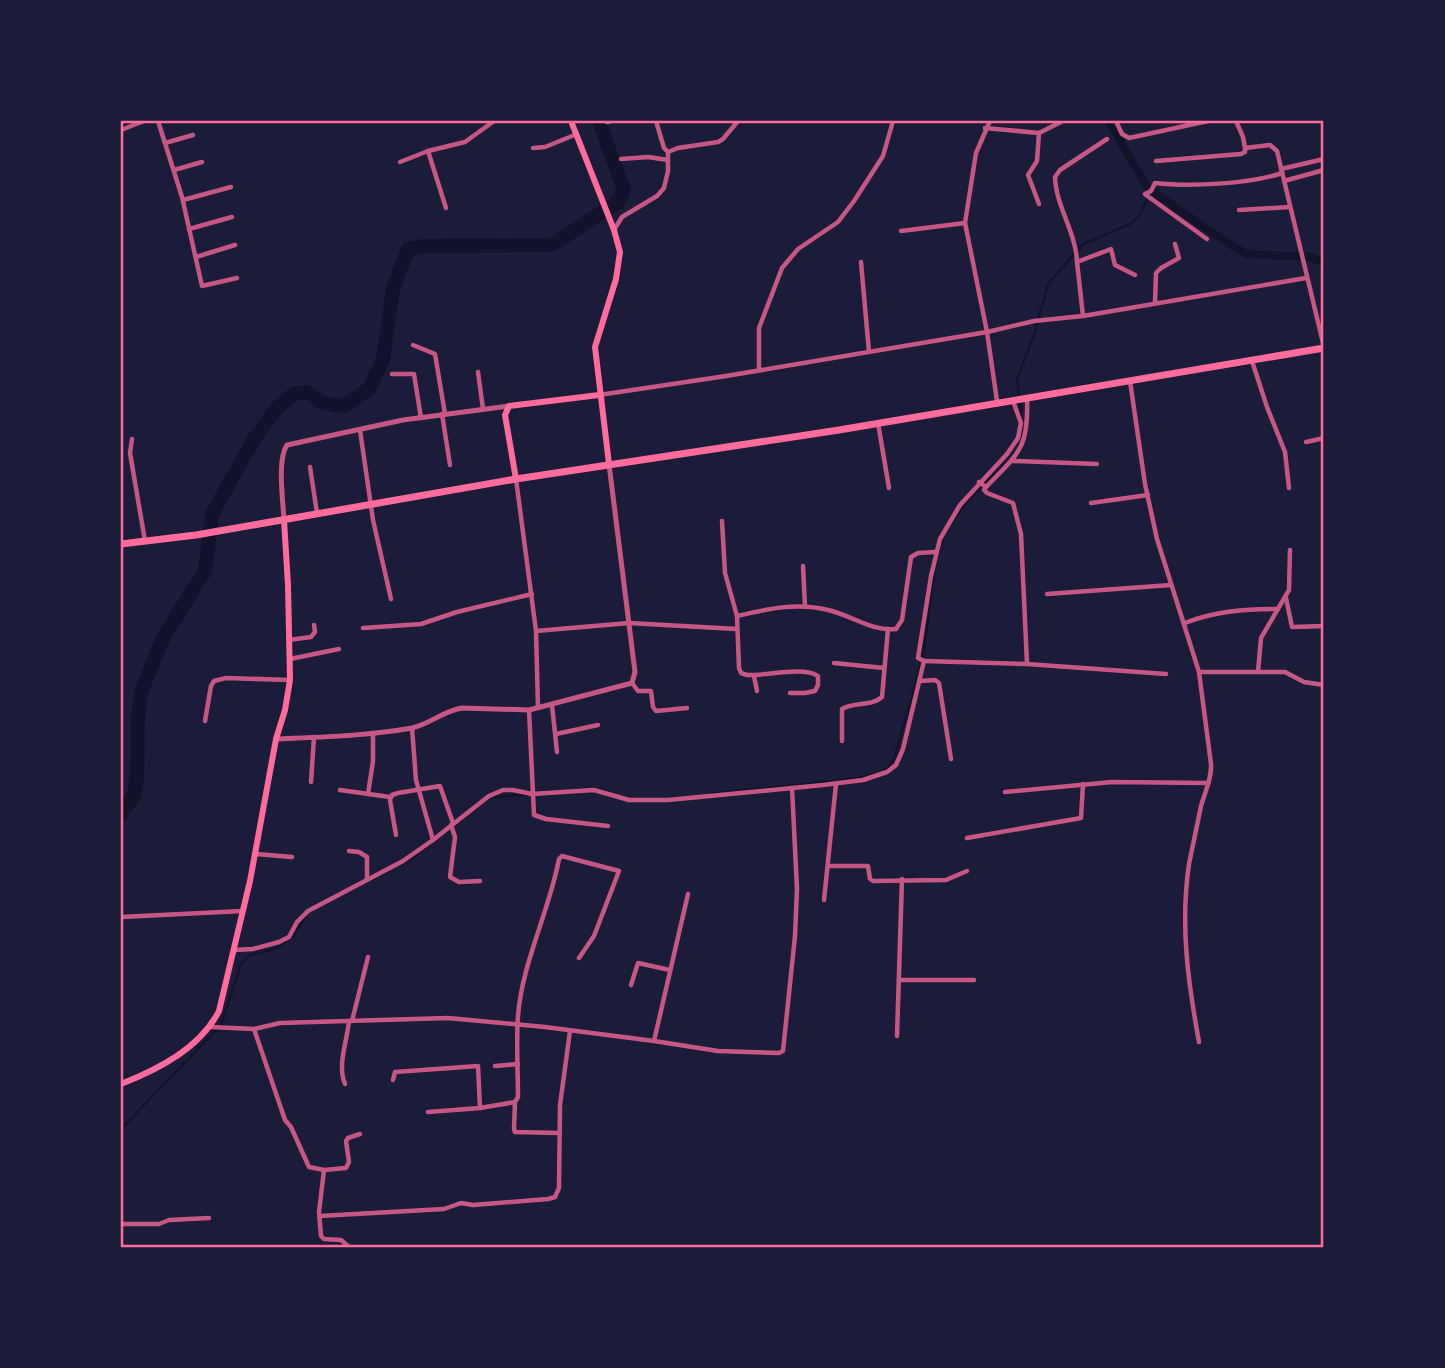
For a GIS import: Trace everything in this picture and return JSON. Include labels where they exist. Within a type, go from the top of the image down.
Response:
[{"type":"main road","points":[[571,121],[613,227],[620,252],[617,279],[595,347],[609,464]]},
{"type":"main road","points":[[121,544],[195,536],[609,464],[878,424],[997,401],[1324,348]]},
{"type":"main road","points":[[516,480],[505,415],[509,406],[599,396]]},
{"type":"main road","points":[[121,1084],[179,1055],[211,1027],[219,1011],[256,854],[289,680],[284,520]]},
{"type":"street","points":[[121,130],[144,121]]},
{"type":"street","points":[[158,121],[183,200],[202,286],[237,278]]},
{"type":"street","points":[[400,162],[428,151],[465,142],[494,121]]},
{"type":"street","points":[[613,227],[622,217],[657,196],[664,188],[668,152],[664,148],[656,121]]},
{"type":"street","points":[[668,152],[718,142],[738,121]]},
{"type":"street","points":[[759,369],[758,328],[782,268],[798,249],[838,222],[846,212],[883,156],[893,121]]},
{"type":"street","points":[[990,121],[985,128],[973,168],[965,223],[987,332],[997,401]]},
{"type":"street","points":[[985,128],[1039,133],[1063,121]]},
{"type":"street","points":[[1116,121],[1122,134],[1129,138],[1208,121]]},
{"type":"street","points":[[1156,161],[1245,152],[1236,121]]},
{"type":"street","points":[[1039,133],[1037,162],[1028,175],[1039,204]]},
{"type":"street","points":[[533,148],[545,147],[576,134]]},
{"type":"street","points":[[165,143],[194,135]]},
{"type":"street","points":[[1083,316],[1076,246],[1059,202],[1055,177],[1060,170],[1107,139]]},
{"type":"street","points":[[1245,148],[1266,145],[1274,147],[1278,154],[1324,348]]},
{"type":"street","points":[[428,151],[446,208]]},
{"type":"street","points":[[621,159],[648,157],[668,160]]},
{"type":"street","points":[[1207,239],[1145,194],[1149,193],[1155,183],[1166,185],[1259,179],[1324,159]]},
{"type":"street","points":[[174,170],[202,162]]},
{"type":"street","points":[[1284,181],[1324,170]]},
{"type":"street","points":[[183,200],[231,187]]},
{"type":"street","points":[[1239,210],[1290,207]]},
{"type":"street","points":[[189,229],[232,217]]},
{"type":"street","points":[[901,231],[965,223]]},
{"type":"street","points":[[1156,303],[1156,273],[1179,258],[1175,244]]},
{"type":"street","points":[[196,257],[234,245]]},
{"type":"street","points":[[1077,261],[1111,249],[1115,265],[1135,275]]},
{"type":"street","points":[[861,262],[869,352]]},
{"type":"street","points":[[599,396],[987,332],[1034,321],[1083,316],[1306,278]]},
{"type":"street","points":[[413,345],[435,354],[450,465]]},
{"type":"street","points":[[1252,360],[1285,452],[1289,488]]},
{"type":"street","points":[[478,372],[483,409]]},
{"type":"street","points":[[392,374],[414,374],[421,418]]},
{"type":"street","points":[[1130,380],[1147,495],[1157,539],[1199,672],[1211,764],[1193,847],[1184,909],[1188,975],[1199,1042]]},
{"type":"street","points":[[982,484],[1012,461],[1020,434],[1020,398]]},
{"type":"street","points":[[1020,398],[1026,432],[1016,450],[950,521],[935,552],[919,656],[923,660],[1166,674]]},
{"type":"street","points":[[284,520],[284,448],[293,442],[443,414],[509,406]]},
{"type":"street","points":[[878,424],[889,488]]},
{"type":"street","points":[[359,430],[373,520],[391,599]]},
{"type":"street","points":[[1306,442],[1324,438]]},
{"type":"street","points":[[132,439],[130,453],[145,541]]},
{"type":"street","points":[[1012,461],[1097,464]]},
{"type":"street","points":[[609,464],[635,671],[632,683]]},
{"type":"street","points":[[310,467],[317,514]]},
{"type":"street","points":[[516,480],[536,631],[538,708]]},
{"type":"street","points":[[982,484],[987,493],[1013,503],[1020,528],[1027,664]]},
{"type":"street","points":[[1091,503],[1147,495]]},
{"type":"street","points":[[722,521],[725,573],[737,615],[739,668],[743,674],[754,676],[802,672],[818,676],[815,691],[790,693]]},
{"type":"street","points":[[1258,671],[1261,638],[1286,598],[1290,584],[1290,550]]},
{"type":"street","points":[[737,615],[772,607],[805,606],[829,610],[865,624],[888,629],[898,628],[902,622],[911,557],[918,553],[935,552]]},
{"type":"street","points":[[803,566],[805,606]]},
{"type":"street","points":[[1047,594],[1171,585]]},
{"type":"street","points":[[363,628],[421,624],[532,594]]},
{"type":"street","points":[[1286,598],[1292,627],[1324,626]]},
{"type":"street","points":[[1185,623],[1234,610],[1278,609]]},
{"type":"street","points":[[536,631],[629,623],[737,629]]},
{"type":"street","points":[[289,640],[311,637],[315,632],[314,625]]},
{"type":"street","points":[[842,741],[842,709],[853,704],[872,703],[880,699],[883,692],[888,629]]},
{"type":"street","points":[[290,659],[339,649]]},
{"type":"street","points":[[234,950],[267,947],[289,937],[297,922],[308,911],[403,861],[453,827],[489,796],[502,790],[532,794],[594,790],[626,800],[668,800],[836,783],[871,778],[887,772],[896,765],[903,749],[923,660]]},
{"type":"street","points":[[834,663],[884,668]]},
{"type":"street","points":[[1199,672],[1285,672],[1304,682],[1324,685]]},
{"type":"street","points":[[754,676],[757,691]]},
{"type":"street","points":[[205,721],[214,681],[226,678],[289,680]]},
{"type":"street","points":[[920,681],[936,680],[939,685],[951,760]]},
{"type":"street","points":[[276,739],[412,728],[446,711],[462,708],[538,708],[632,683]]},
{"type":"street","points":[[632,683],[638,691],[650,691],[656,710],[687,709]]},
{"type":"street","points":[[552,705],[557,752]]},
{"type":"street","points":[[529,709],[533,812],[537,817],[608,826]]},
{"type":"street","points":[[556,734],[598,725]]},
{"type":"street","points":[[412,728],[418,790],[433,840]]},
{"type":"street","points":[[368,794],[372,771],[373,733]]},
{"type":"street","points":[[311,782],[314,737]]},
{"type":"street","points":[[824,900],[836,783]]},
{"type":"street","points":[[1005,792],[1083,784],[1208,783]]},
{"type":"street","points":[[967,838],[1081,818],[1083,784]]},
{"type":"street","points":[[340,790],[390,797],[398,793],[440,786],[453,827],[450,877],[459,882],[480,881]]},
{"type":"street","points":[[211,1027],[254,1029],[280,1023],[448,1018],[519,1024],[718,1051],[779,1053],[783,1051],[795,936],[797,889],[792,788]]},
{"type":"street","points":[[390,797],[396,835]]},
{"type":"street","points":[[349,851],[367,857],[367,879]]},
{"type":"street","points":[[256,854],[292,857]]},
{"type":"street","points":[[559,1133],[515,1132],[515,1102],[518,1014],[533,947],[553,888],[559,859],[565,856],[619,871],[594,936],[579,958]]},
{"type":"street","points":[[829,866],[869,866],[870,879],[873,881],[946,880],[967,871]]},
{"type":"street","points":[[897,1036],[902,879]]},
{"type":"street","points":[[654,1041],[688,894]]},
{"type":"street","points":[[121,917],[243,911]]},
{"type":"street","points":[[345,1084],[341,1068],[368,957]]},
{"type":"street","points":[[631,985],[636,966],[640,963],[670,971]]},
{"type":"street","points":[[899,980],[974,980]]},
{"type":"street","points":[[254,1029],[285,1120],[291,1127],[307,1164],[312,1168],[324,1170],[346,1168],[349,1161],[346,1141],[360,1134]]},
{"type":"street","points":[[320,1216],[444,1209],[463,1203],[473,1205],[551,1199],[557,1195],[561,1097],[570,1031]]},
{"type":"street","points":[[495,1066],[518,1064]]},
{"type":"street","points":[[393,1080],[395,1072],[478,1066],[481,1108]]},
{"type":"street","points":[[428,1112],[515,1102]]},
{"type":"street","points":[[324,1170],[320,1216],[322,1237],[341,1240],[349,1247]]},
{"type":"street","points":[[121,1224],[159,1224],[169,1220],[209,1218]]},
{"type":"waterway","points":[[121,814],[134,795],[137,777],[141,692],[163,638],[205,571],[212,514],[254,439],[277,408],[295,393],[307,392],[323,403],[344,406],[369,389],[383,360],[393,289],[408,249],[423,246],[551,245],[617,203],[624,191],[599,121]]},
{"type":"waterway","points":[[1109,121],[1145,184],[1225,241],[1246,254],[1309,257],[1324,262]]},
{"type":"waterway","points":[[1023,435],[1017,379],[1035,332],[1048,284],[1082,245],[1132,223],[1141,213],[1148,197]]},
{"type":"waterway","points":[[881,772],[887,769],[895,757],[918,676],[940,547],[959,512],[1006,464]]},
{"type":"waterway","points":[[708,794],[854,779],[875,774]]},
{"type":"waterway","points":[[594,788],[611,793]]},
{"type":"waterway","points":[[482,804],[493,797],[526,795]]},
{"type":"waterway","points":[[373,879],[412,858],[477,808]]},
{"type":"waterway","points":[[121,1129],[221,1025],[241,964],[250,955],[277,948],[293,936],[306,916]]}]
